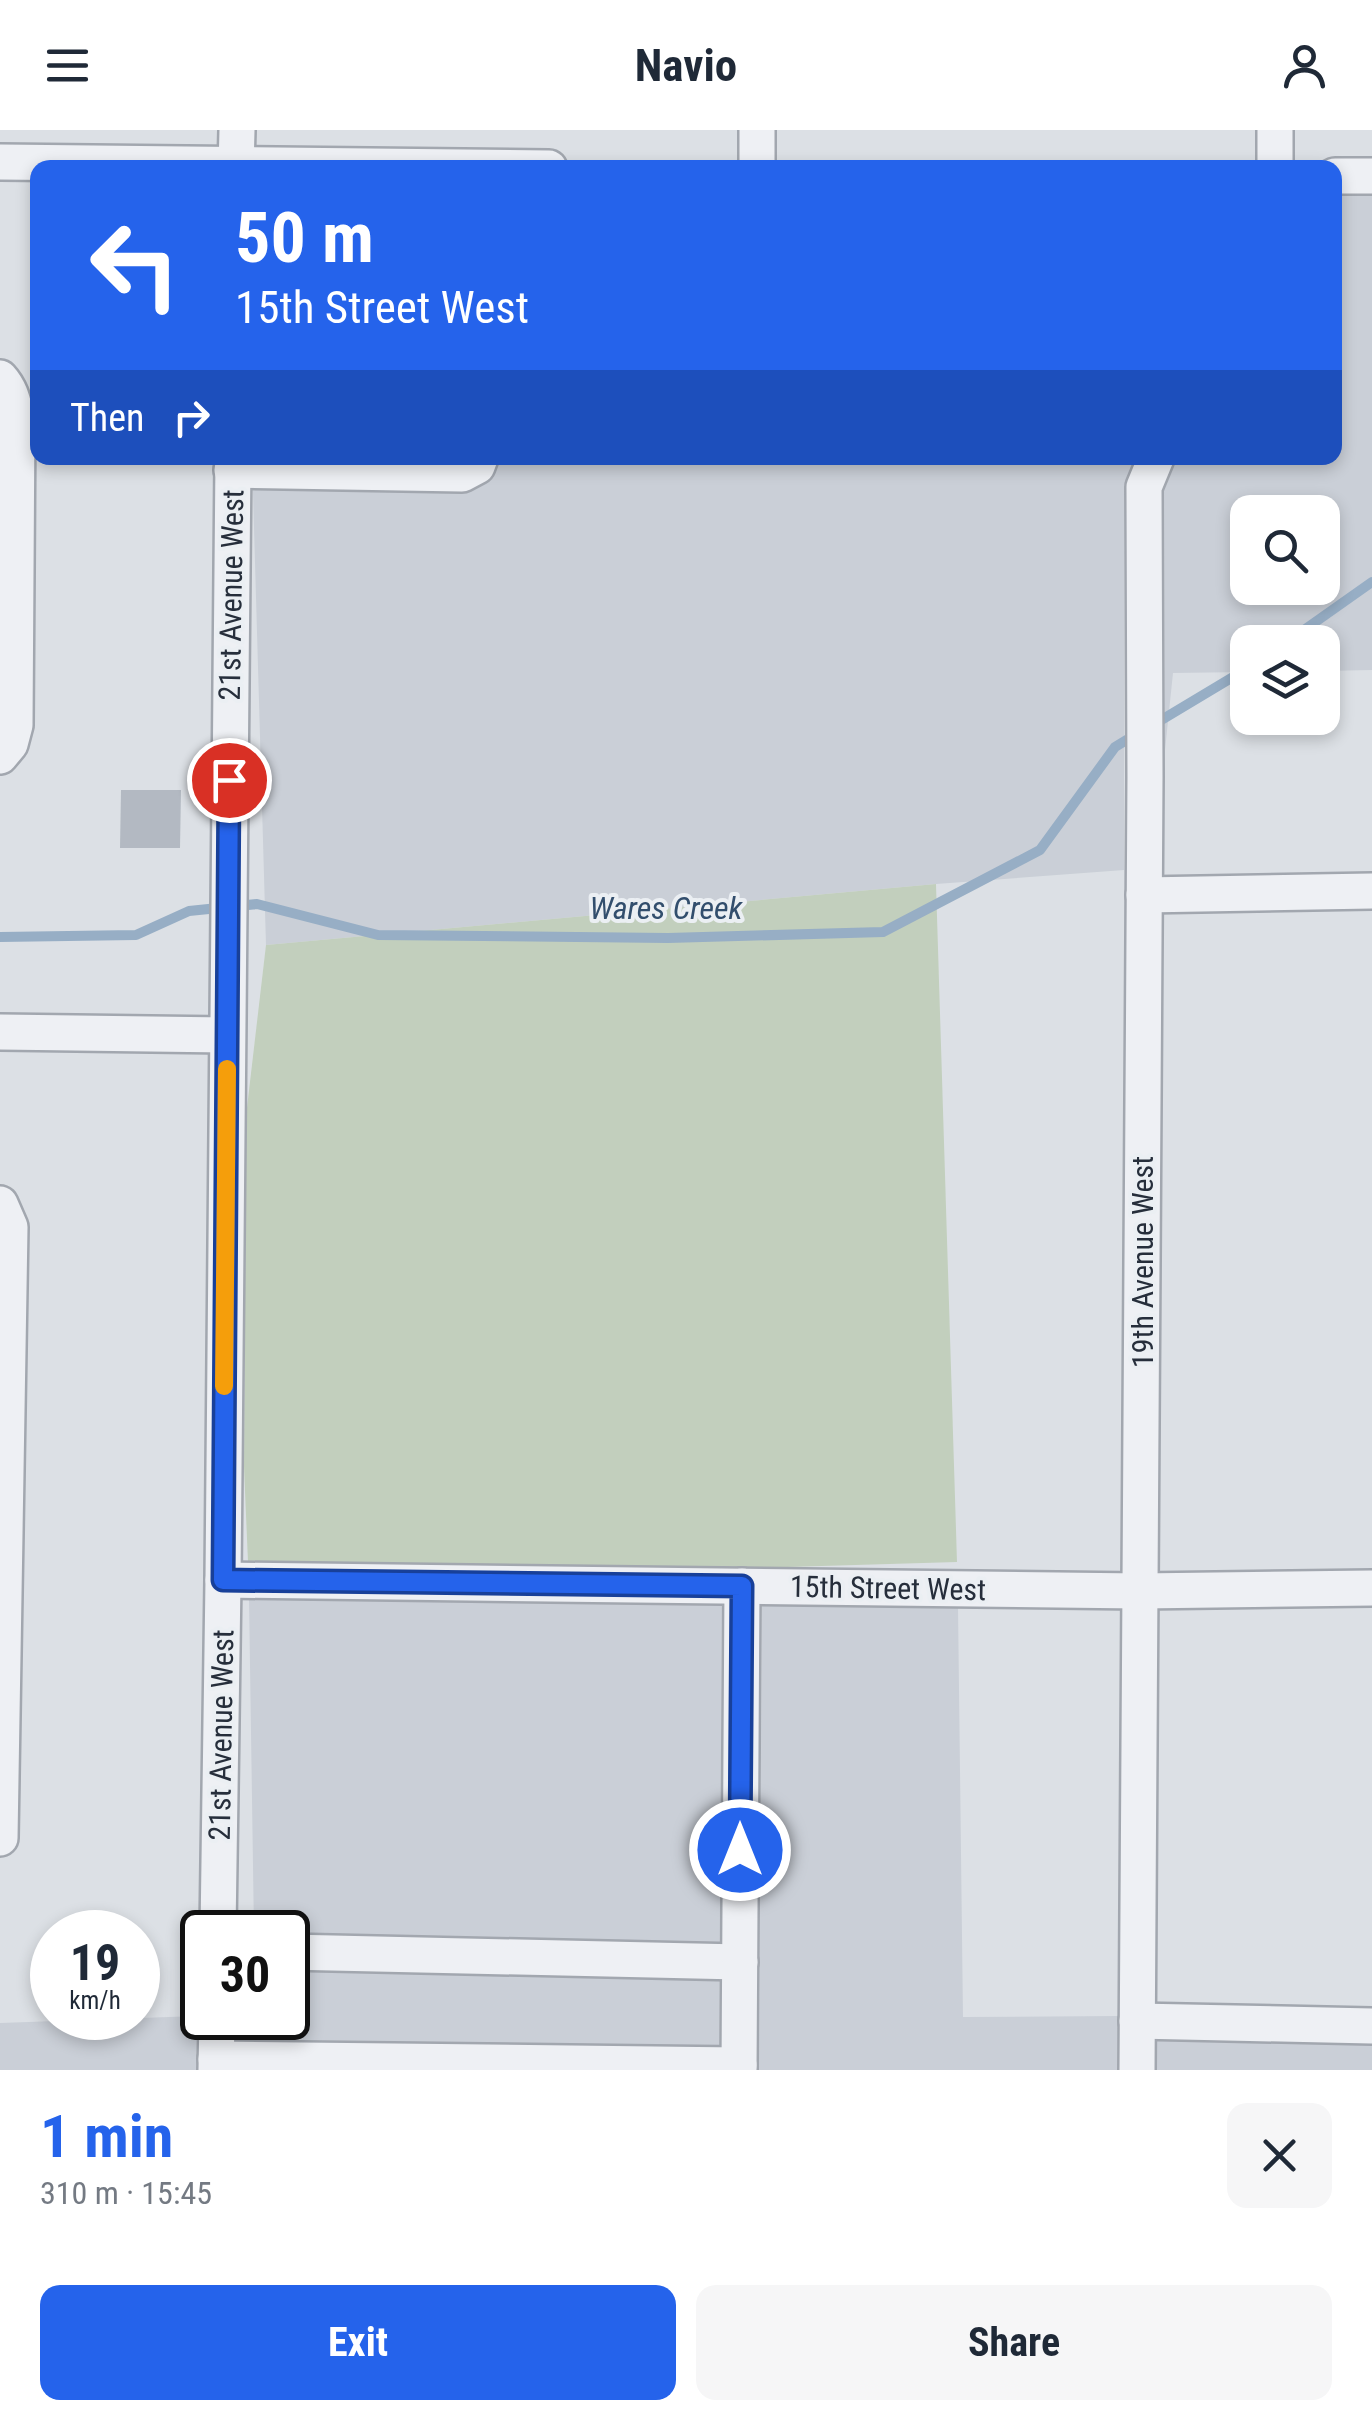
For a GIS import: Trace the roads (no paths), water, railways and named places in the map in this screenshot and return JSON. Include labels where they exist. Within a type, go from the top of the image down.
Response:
[{"type":"street","points":[[756,160],[757,130]]},
{"type":"street","points":[[1275,130],[1275,160]]},
{"type":"street","points":[[59,160],[236,154],[370,160]]},
{"type":"street","points":[[0,162],[30,161]]},
{"type":"street","points":[[1342,176],[1372,176]]},
{"type":"street","points":[[0,378],[8,387],[17,418],[8,568],[8,740]]},
{"type":"street","name":"21st Avenue West","points":[[218,1910],[232,465]]},
{"type":"street","points":[[330,465],[462,474],[477,465]]},
{"type":"street","name":"19th Avenue West","points":[[1137,2070],[1144,487],[1153,465]]},
{"type":"street","points":[[1144,894],[1372,891]]},
{"type":"street","points":[[0,1032],[227,1035]]},
{"type":"street","points":[[0,1204],[10,1227],[0,1838]]},
{"type":"street","name":"15th Street West","points":[[223,1580],[1140,1591],[1372,1588]]},
{"type":"street","points":[[216,2064],[739,2068],[742,1586]]},
{"type":"street","points":[[310,1952],[740,1962]]},
{"type":"street","points":[[1138,2021],[1372,2026]]},
{"type":"waterway","name":"Wares Creek","points":[[1311,625],[1372,582]]},
{"type":"waterway","name":"Wares Creek","points":[[1153,725],[1230,679]]},
{"type":"waterway","name":"Wares Creek","points":[[0,937],[136,935],[189,911],[257,904],[378,935],[668,938],[883,932],[1040,850],[1115,747],[1138,733]]}]
